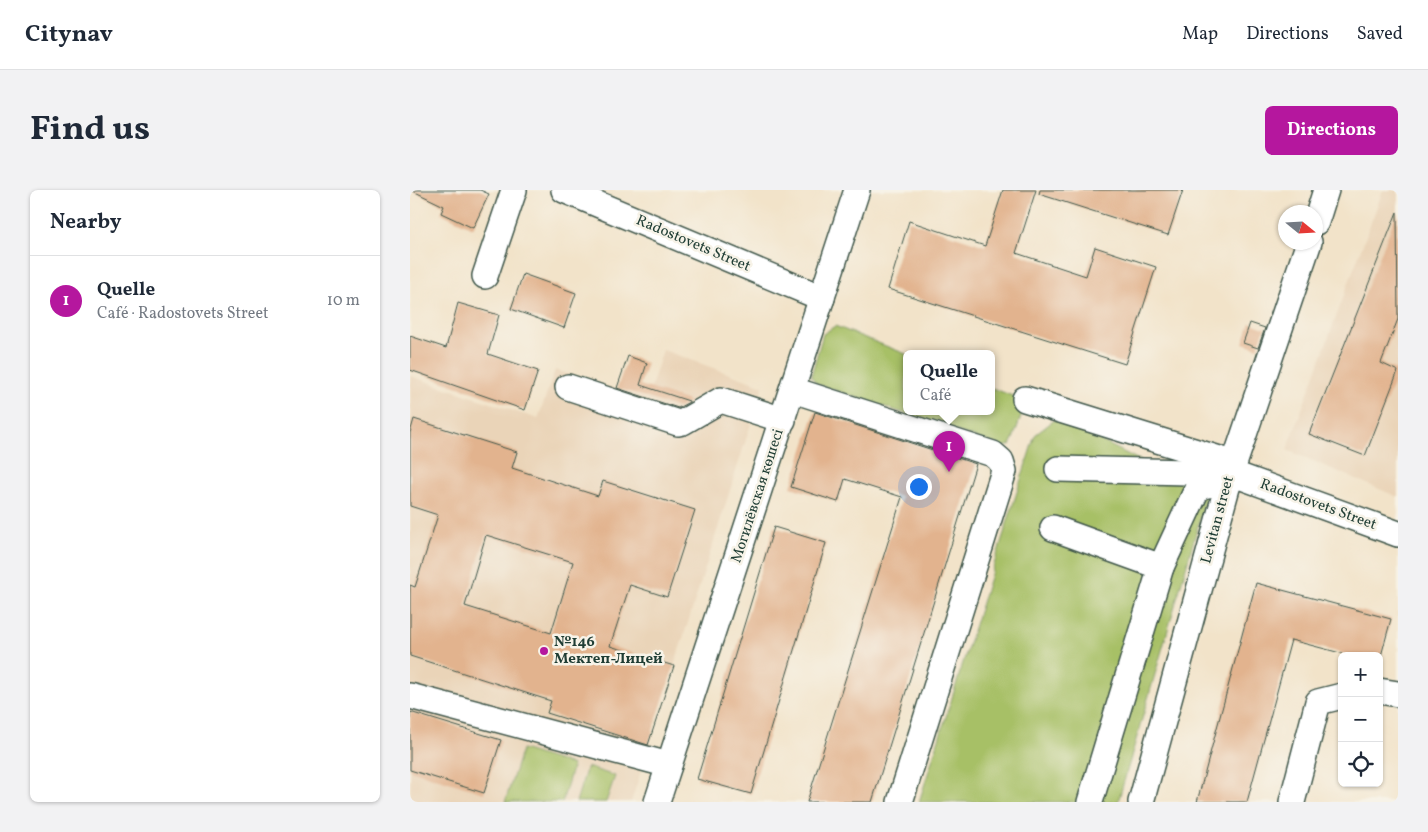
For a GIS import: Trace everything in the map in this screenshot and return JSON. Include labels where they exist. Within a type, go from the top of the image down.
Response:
[{"type":"street","points":[[485,276],[514,190]]},
{"type":"street","name":"Могилёвская көшесі","points":[[657,802],[857,190]]},
{"type":"street","points":[[1321,205],[1326,190]]},
{"type":"street","name":"Radostovets Street","points":[[570,191],[822,298]]},
{"type":"street","name":"Levitan street","points":[[1141,802],[1230,473],[1306,250]]},
{"type":"street","points":[[568,388],[678,422],[683,422],[721,400],[783,420]]},
{"type":"street","points":[[793,390],[993,454],[1001,461],[1004,471],[900,802]]},
{"type":"street","name":"Radostovets Street","points":[[1025,399],[1398,534]]},
{"type":"street","name":"Radostovets Street","points":[[1058,469],[1230,473]]},
{"type":"street","points":[[1090,802],[1161,567],[1198,487],[1223,482],[1230,473]]},
{"type":"street","points":[[1052,528],[1161,567]]},
{"type":"street","points":[[1383,692],[1398,694]]},
{"type":"street","points":[[410,696],[669,765]]},
{"type":"street","points":[[1292,802],[1318,702],[1338,697]]},
{"type":"shaded area","points":[[1383,190],[1398,190],[1398,497],[1287,450]]},
{"type":"shaded area","name":"№146 Мектеп-Лицей","points":[[663,350],[763,386],[631,802],[410,802],[410,376],[538,419],[555,370],[647,399]]},
{"type":"green space","points":[[835,326],[903,353],[903,413],[817,384],[811,376],[823,334]]},
{"type":"green space","points":[[995,389],[1018,398],[1024,408],[1010,445],[1004,447],[909,415],[995,415]]},
{"type":"green space","points":[[1057,418],[1207,495],[1118,802],[919,802],[1035,435]]},
{"type":"green space","points":[[522,749],[573,765],[562,802],[505,802]]},
{"type":"green space","points":[[587,767],[615,776],[606,802],[576,802]]},
{"type":"building","points":[[411,190],[480,190],[489,194],[473,228],[441,213],[444,206]]},
{"type":"building","points":[[1003,190],[1036,190],[1016,253],[1086,276],[1095,247],[1156,267],[1125,364],[888,289],[909,221],[985,246]]},
{"type":"building","points":[[1040,190],[1183,190],[1168,235],[1039,194]]},
{"type":"building","points":[[1397,212],[1398,319],[1381,363],[1398,371],[1365,456],[1309,434]]},
{"type":"building","points":[[523,274],[576,293],[564,328],[511,309]]},
{"type":"building","points":[[458,303],[499,315],[488,354],[538,371],[525,410],[410,370],[410,336],[446,348]]},
{"type":"building","points":[[1250,323],[1265,328],[1258,348],[1243,343]]},
{"type":"building","points":[[628,356],[647,363],[640,385],[689,402],[678,408],[617,388]]},
{"type":"building","points":[[815,412],[976,464],[872,802],[807,802],[902,497],[845,479],[838,502],[791,487]]},
{"type":"building","points":[[414,419],[517,452],[512,468],[598,496],[603,481],[695,510],[667,597],[630,585],[610,646],[674,666],[648,745],[547,713],[551,701],[410,656],[410,585],[415,587],[438,515],[410,506],[410,433]],"holes":[[[486,535],[573,562],[551,633],[465,606]]]},
{"type":"building","points":[[774,527],[826,543],[751,794],[697,779]]},
{"type":"building","points":[[1256,583],[1391,619],[1382,652],[1338,652],[1291,640],[1247,802],[1197,802]]},
{"type":"building","points":[[410,712],[501,740],[484,793],[410,770]]},
{"type":"place","name":"Quelle","points":[[949,472]]},
{"type":"place","name":"№146 Мектеп-Лицей","points":[[544,651]]}]
